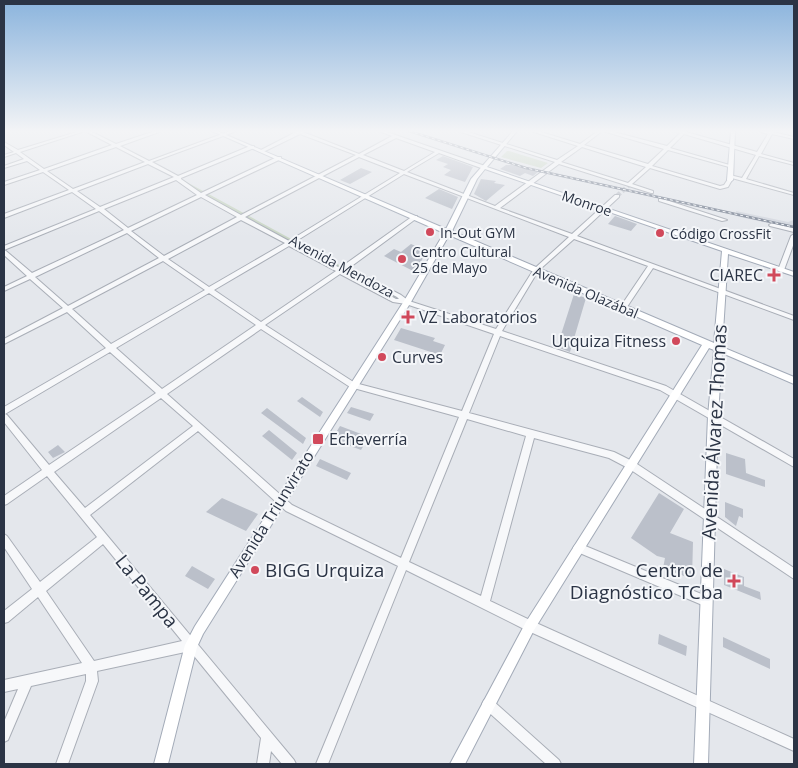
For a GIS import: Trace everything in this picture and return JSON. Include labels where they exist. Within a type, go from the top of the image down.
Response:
[{"type":"main road","name":"Avenida Olazábal","points":[[300,167],[794,381]]},
{"type":"main road","name":"Monroe","points":[[483,167],[794,274]]},
{"type":"main road","name":"Avenida Triunvirato","points":[[161,764],[191,645],[280,500],[407,302],[448,232],[465,195],[483,167]]},
{"type":"main road","points":[[730,178],[731,167]]},
{"type":"main road","name":"Avenida Álvarez Thomas","points":[[701,764],[713,416],[725,250]]},
{"type":"main road","points":[[457,764],[530,626],[707,344]]},
{"type":"street","points":[[39,167],[163,258],[260,325],[353,385],[611,455],[632,465],[794,574]]},
{"type":"street","points":[[4,184],[53,167]]},
{"type":"street","points":[[4,216],[135,167]]},
{"type":"street","name":"Avenida Mendoza","points":[[156,167],[204,195],[343,269],[395,301],[407,302],[663,388],[794,464]]},
{"type":"street","points":[[203,167],[4,250],[289,508],[530,626],[794,745]]},
{"type":"street","points":[[4,289],[261,167]]},
{"type":"street","points":[[4,342],[338,167]]},
{"type":"street","points":[[391,167],[496,208],[794,318]]},
{"type":"street","points":[[4,411],[209,288],[291,242],[413,167]]},
{"type":"street","points":[[496,208],[552,167]]},
{"type":"street","points":[[568,167],[618,184],[651,192]]},
{"type":"street","points":[[628,185],[641,176],[641,172],[648,167]]},
{"type":"street","points":[[652,167],[720,188],[726,186],[730,178],[794,194]]},
{"type":"street","points":[[743,180],[751,167]]},
{"type":"street","points":[[322,764],[462,416],[498,332],[536,270],[617,196]]},
{"type":"street","points":[[661,200],[724,220]]},
{"type":"street","points":[[4,501],[415,218]]},
{"type":"street","points":[[772,225],[794,230]]},
{"type":"street","points":[[781,270],[794,236]]},
{"type":"street","points":[[623,308],[652,265]]},
{"type":"street","name":"La Pampa","points":[[4,417],[290,764]]},
{"type":"street","points":[[84,514],[199,426]]},
{"type":"street","points":[[484,603],[531,434]]},
{"type":"street","points":[[4,618],[103,538]]},
{"type":"street","points":[[4,539],[92,666],[92,681],[62,764]]},
{"type":"street","points":[[578,548],[707,602]]},
{"type":"street","points":[[4,686],[191,645]]},
{"type":"street","points":[[4,736],[28,680]]},
{"type":"street","points":[[488,704],[555,764]]},
{"type":"street","points":[[263,764],[266,737]]},
{"type":"shaded area","points":[[736,211],[788,222],[794,220],[794,229],[736,216]]},
{"type":"green space","points":[[176,178],[407,302],[395,301],[202,196]]},
{"type":"building","points":[[443,167],[473,167],[465,182],[444,175],[451,170]]},
{"type":"building","points":[[503,167],[519,167],[538,172],[533,176],[525,173],[520,176],[500,169]]},
{"type":"building","points":[[361,168],[372,172],[350,184],[340,180]]},
{"type":"building","points":[[481,179],[496,181],[494,183],[505,185],[486,201],[474,194]]},
{"type":"building","points":[[439,189],[458,197],[452,209],[425,198]]},
{"type":"building","points":[[615,216],[637,224],[631,231],[608,224]]},
{"type":"building","points":[[411,244],[427,251],[415,272],[384,256],[394,249],[401,252]]},
{"type":"building","points":[[574,294],[586,298],[570,352],[557,347]]},
{"type":"building","points":[[401,328],[435,338],[433,341],[445,345],[440,355],[394,340]]},
{"type":"building","points":[[302,397],[323,412],[320,417],[297,401]]},
{"type":"building","points":[[351,407],[374,414],[370,421],[347,413]]},
{"type":"building","points":[[267,408],[306,438],[303,444],[261,413]]},
{"type":"building","points":[[340,426],[369,437],[361,450],[332,439]]},
{"type":"building","points":[[269,430],[297,453],[292,460],[262,436]]},
{"type":"building","points":[[58,445],[65,452],[53,458],[48,452]]},
{"type":"building","points":[[726,453],[745,459],[746,473],[765,480],[765,487],[726,474]]},
{"type":"building","points":[[320,459],[351,473],[347,480],[316,466]]},
{"type":"building","points":[[659,493],[684,509],[670,533],[693,542],[692,579],[663,568],[665,558],[657,556],[631,538]]},
{"type":"building","points":[[222,498],[258,514],[246,531],[206,512]]},
{"type":"building","points":[[725,502],[743,509],[743,518],[739,516],[736,526],[725,517]]},
{"type":"building","points":[[192,566],[215,579],[208,589],[185,576]]},
{"type":"building","name":"Centro de Diagnóstico TCba","points":[[724,569],[744,577],[744,586],[760,592],[761,600],[724,585]]},
{"type":"building","points":[[659,634],[687,646],[686,656],[658,644]]},
{"type":"building","points":[[723,637],[770,659],[770,669],[723,647]]},
{"type":"tunnel","points":[[617,196],[629,185]]},
{"type":"railway","points":[[522,167],[794,227]]},
{"type":"place","name":"In-Out GYM","points":[[430,232]]},
{"type":"place","name":"Código CrossFit","points":[[660,233]]},
{"type":"place","name":"Centro Cultural 25 de Mayo","points":[[402,259]]},
{"type":"place","name":"CIAREC","points":[[774,275]]},
{"type":"place","name":"VZ Laboratorios","points":[[408,317]]},
{"type":"place","name":"Urquiza Fitness","points":[[676,341]]},
{"type":"place","name":"Curves","points":[[382,357]]},
{"type":"place","name":"Echeverría","points":[[318,439]]},
{"type":"place","name":"BIGG Urquiza","points":[[255,570]]},
{"type":"place","name":"Centro de Diagnóstico TCba","points":[[734,581]]}]
